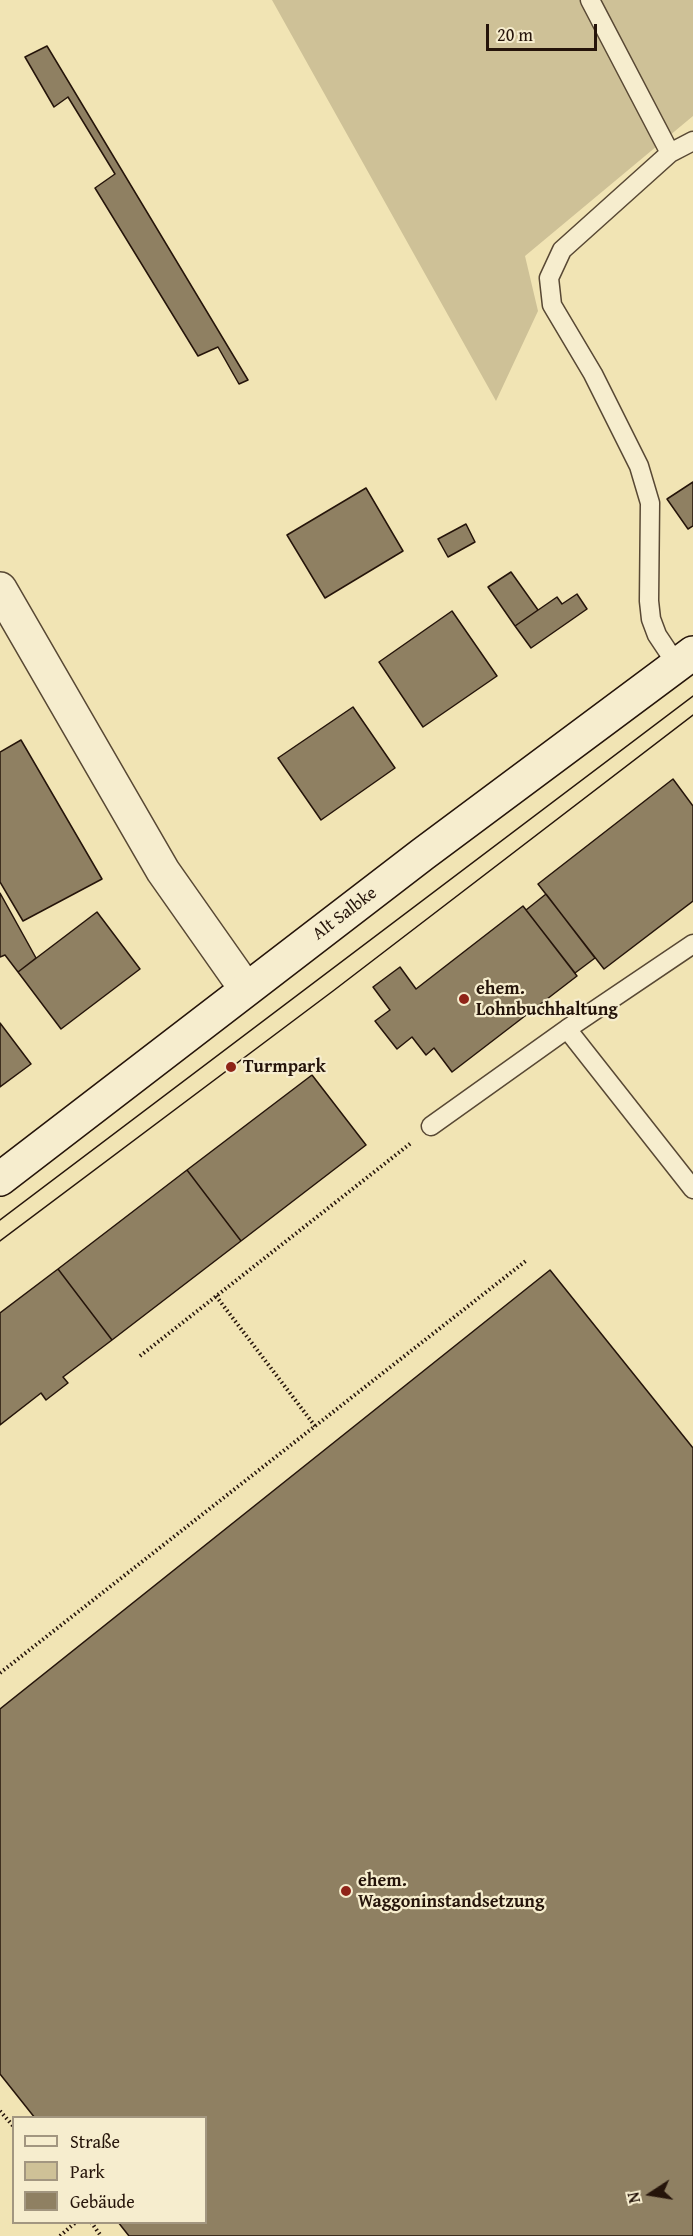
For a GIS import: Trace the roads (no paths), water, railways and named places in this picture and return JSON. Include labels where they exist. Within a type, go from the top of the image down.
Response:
[{"type":"main road","points":[[0,589],[163,871],[246,989]]},
{"type":"main road","name":"Alt Salbke","points":[[0,1179],[246,989],[685,659]]},
{"type":"lane","points":[[590,0],[670,153]]},
{"type":"lane","points":[[685,659],[657,635],[651,619],[649,601],[650,503],[639,465],[593,374],[552,305],[549,278],[562,250],[670,153],[693,141]]},
{"type":"lane","points":[[431,1126],[567,1029],[693,944]]},
{"type":"lane","points":[[567,1029],[693,1190]]},
{"type":"tram line","points":[[0,1220],[693,696]]},
{"type":"tram line","points":[[0,1241],[333,991],[693,715]]},
{"type":"place","name":"ehem. Lohnbuchhaltung","points":[[464,999]]},
{"type":"place","name":"Turmpark","points":[[231,1067]]},
{"type":"place","name":"ehem. Waggoninstandsetzung","points":[[346,1891]]}]
